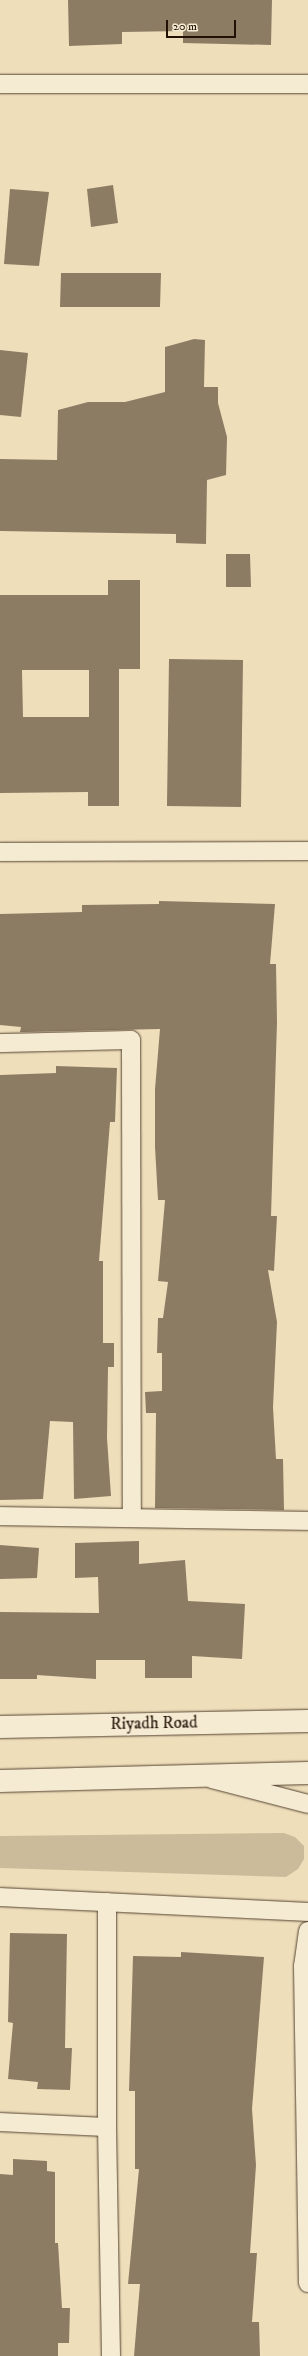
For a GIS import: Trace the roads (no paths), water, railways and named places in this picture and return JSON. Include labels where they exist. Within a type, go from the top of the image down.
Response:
[{"type":"street","points":[[0,84],[308,84]]},
{"type":"street","points":[[0,852],[308,851]]},
{"type":"street","points":[[0,1043],[131,1040],[132,1517]]},
{"type":"street","points":[[0,1516],[308,1521]]},
{"type":"street","name":"Riyadh Road","points":[[0,1727],[308,1721]]},
{"type":"street","points":[[0,1781],[308,1773]]},
{"type":"street","points":[[202,1776],[308,1804]]},
{"type":"street","points":[[0,1896],[308,1912]]},
{"type":"street","points":[[107,1902],[107,2127],[111,2356]]},
{"type":"street","points":[[308,1931],[303,1966],[308,2283]]},
{"type":"street","points":[[0,2122],[107,2127]]}]
